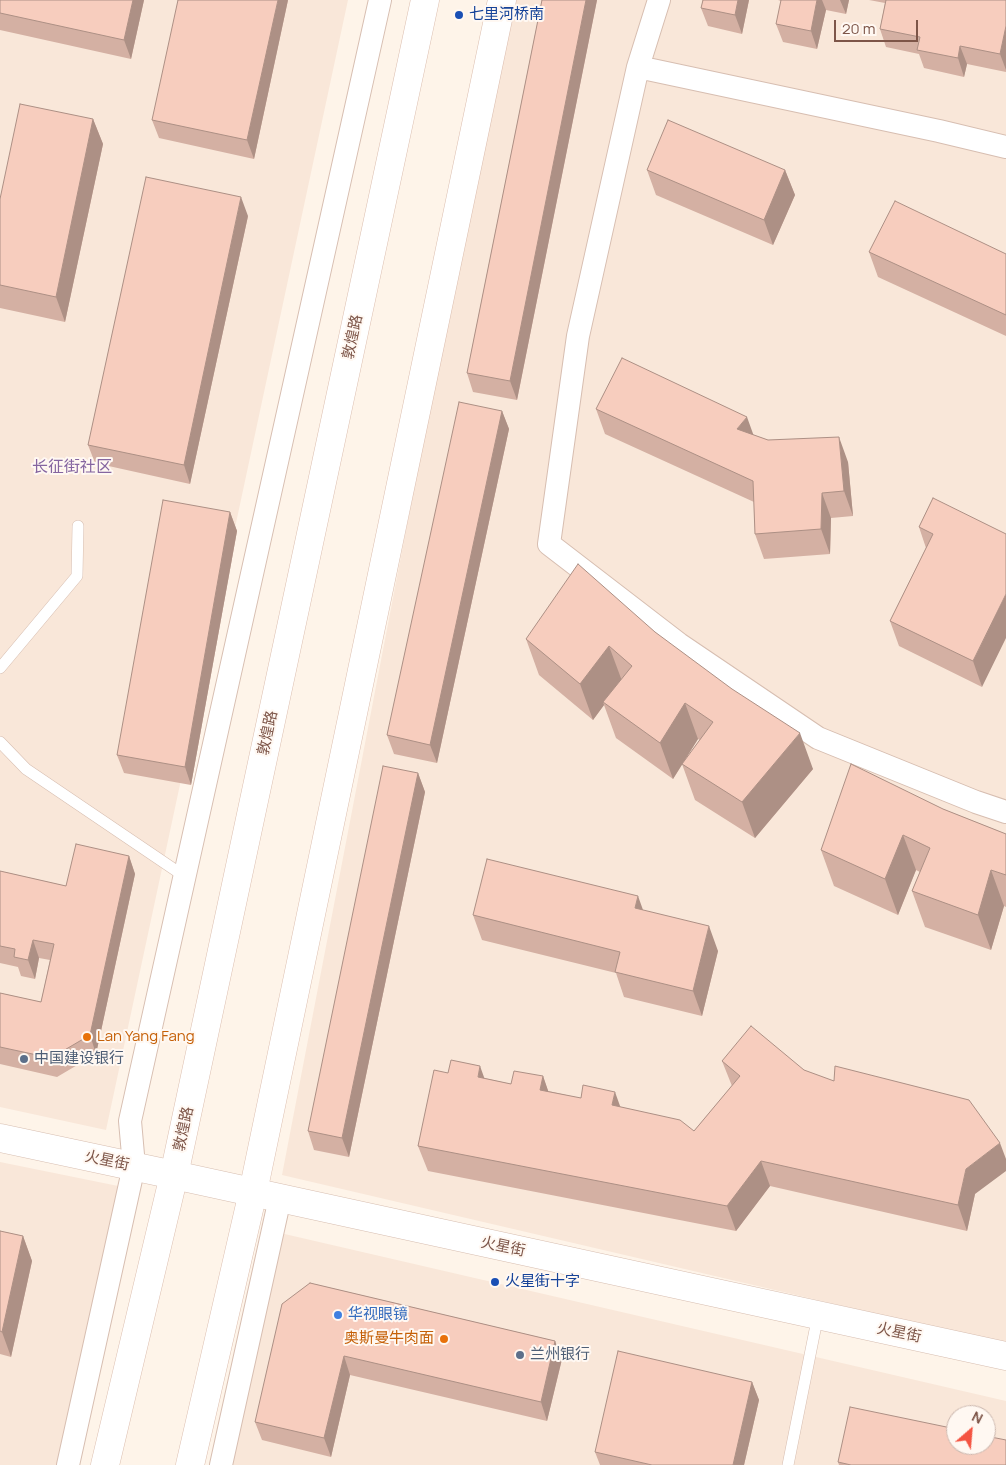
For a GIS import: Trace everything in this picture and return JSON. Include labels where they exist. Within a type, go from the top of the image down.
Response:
[{"type":"main road","name":"敦煌路","points":[[105,1465],[174,1175],[425,0]]},
{"type":"main road","points":[[190,1465],[253,1192],[502,0]]},
{"type":"main road","name":"火星街","points":[[0,1138],[1006,1356]]},
{"type":"street","points":[[68,1465],[134,1166],[130,1121],[380,0]]},
{"type":"street","points":[[659,0],[638,67],[578,336],[550,544],[679,644],[818,738],[967,799],[1006,812]]},
{"type":"street","points":[[638,67],[1006,147]]},
{"type":"street","points":[[221,1465],[280,1198]]},
{"type":"lane","points":[[0,668],[77,576],[78,526]]},
{"type":"lane","points":[[0,742],[26,769],[184,876]]},
{"type":"lane","points":[[788,1465],[818,1315]]},
{"type":"shaded area","points":[[0,0],[348,0],[106,1130],[0,1107]]},
{"type":"shaded area","points":[[508,0],[1006,0],[1006,1344],[282,1175]]},
{"type":"shaded area","points":[[0,1162],[128,1188],[69,1465],[0,1465]]},
{"type":"shaded area","points":[[263,1229],[1006,1401],[1006,1465],[210,1465]]},
{"type":"building","points":[[0,0],[133,0],[124,40],[0,13]]},
{"type":"building","points":[[178,0],[278,0],[247,140],[152,120]]},
{"type":"building","points":[[542,0],[586,0],[510,381],[467,373]]},
{"type":"building","points":[[703,0],[738,0],[735,15],[701,8]]},
{"type":"building","points":[[781,0],[817,0],[811,31],[776,24]]},
{"type":"building","points":[[886,0],[1006,0],[1006,26],[1000,54],[960,46],[958,58],[917,50],[920,37],[880,29]]},
{"type":"building","points":[[20,104],[93,119],[56,297],[0,285],[0,199]]},
{"type":"building","points":[[668,120],[785,170],[764,220],[647,170]]},
{"type":"building","points":[[146,177],[241,197],[184,465],[88,445]]},
{"type":"building","points":[[895,201],[1006,254],[1006,315],[869,252]]},
{"type":"building","points":[[622,358],[747,417],[737,429],[768,440],[839,437],[844,491],[822,493],[821,529],[755,534],[753,481],[596,409]]},
{"type":"building","points":[[459,402],[502,411],[430,745],[387,735]]},
{"type":"building","points":[[933,498],[1006,534],[1006,594],[973,661],[890,621],[933,534],[919,527]]},
{"type":"building","points":[[163,500],[230,512],[185,767],[117,755]]},
{"type":"building","points":[[578,564],[655,632],[732,689],[800,733],[742,802],[682,764],[713,722],[685,703],[660,743],[603,702],[632,666],[609,646],[580,684],[526,639]]},
{"type":"building","points":[[851,764],[943,809],[1006,834],[1006,875],[991,870],[978,915],[912,891],[930,848],[903,835],[885,879],[821,850]]},
{"type":"building","points":[[383,766],[418,773],[342,1138],[308,1131]]},
{"type":"building","points":[[76,844],[129,856],[90,1035],[51,1058],[0,1047],[0,993],[41,1002],[54,944],[33,940],[28,960],[14,957],[15,949],[0,946],[0,871],[66,886]]},
{"type":"building","points":[[487,859],[638,896],[635,908],[709,926],[693,991],[615,972],[620,952],[473,915]]},
{"type":"building","points":[[751,1026],[804,1070],[834,1081],[835,1066],[969,1100],[1000,1143],[966,1169],[958,1205],[761,1161],[727,1206],[418,1146],[434,1070],[448,1073],[451,1060],[480,1066],[478,1077],[511,1084],[514,1071],[543,1076],[540,1090],[581,1098],[583,1085],[615,1092],[612,1105],[680,1120],[694,1131],[740,1076],[722,1061]]},
{"type":"building","points":[[0,1231],[23,1236],[2,1332],[0,1331]]},
{"type":"building","points":[[310,1283],[555,1341],[541,1402],[344,1356],[324,1438],[255,1422],[282,1304]]},
{"type":"building","points":[[618,1351],[752,1382],[733,1465],[652,1465],[595,1452]]},
{"type":"building","points":[[850,1407],[946,1427],[946,1455],[996,1455],[996,1438],[1006,1440],[1006,1465],[851,1465],[838,1462]]},
{"type":"place","name":"七里河桥南","points":[[459,15]]},
{"type":"place","name":"Lan Yang Fang","points":[[87,1037]]},
{"type":"place","name":"中国建设银行","points":[[24,1059]]},
{"type":"place","name":"火星街十字","points":[[495,1282]]},
{"type":"place","name":"华视眼镜","points":[[338,1315]]},
{"type":"place","name":"奥斯曼牛肉面","points":[[444,1339]]},
{"type":"place","name":"兰州银行","points":[[520,1355]]},
{"type":"district","name":"长征街社区","points":[[72,468]]}]
